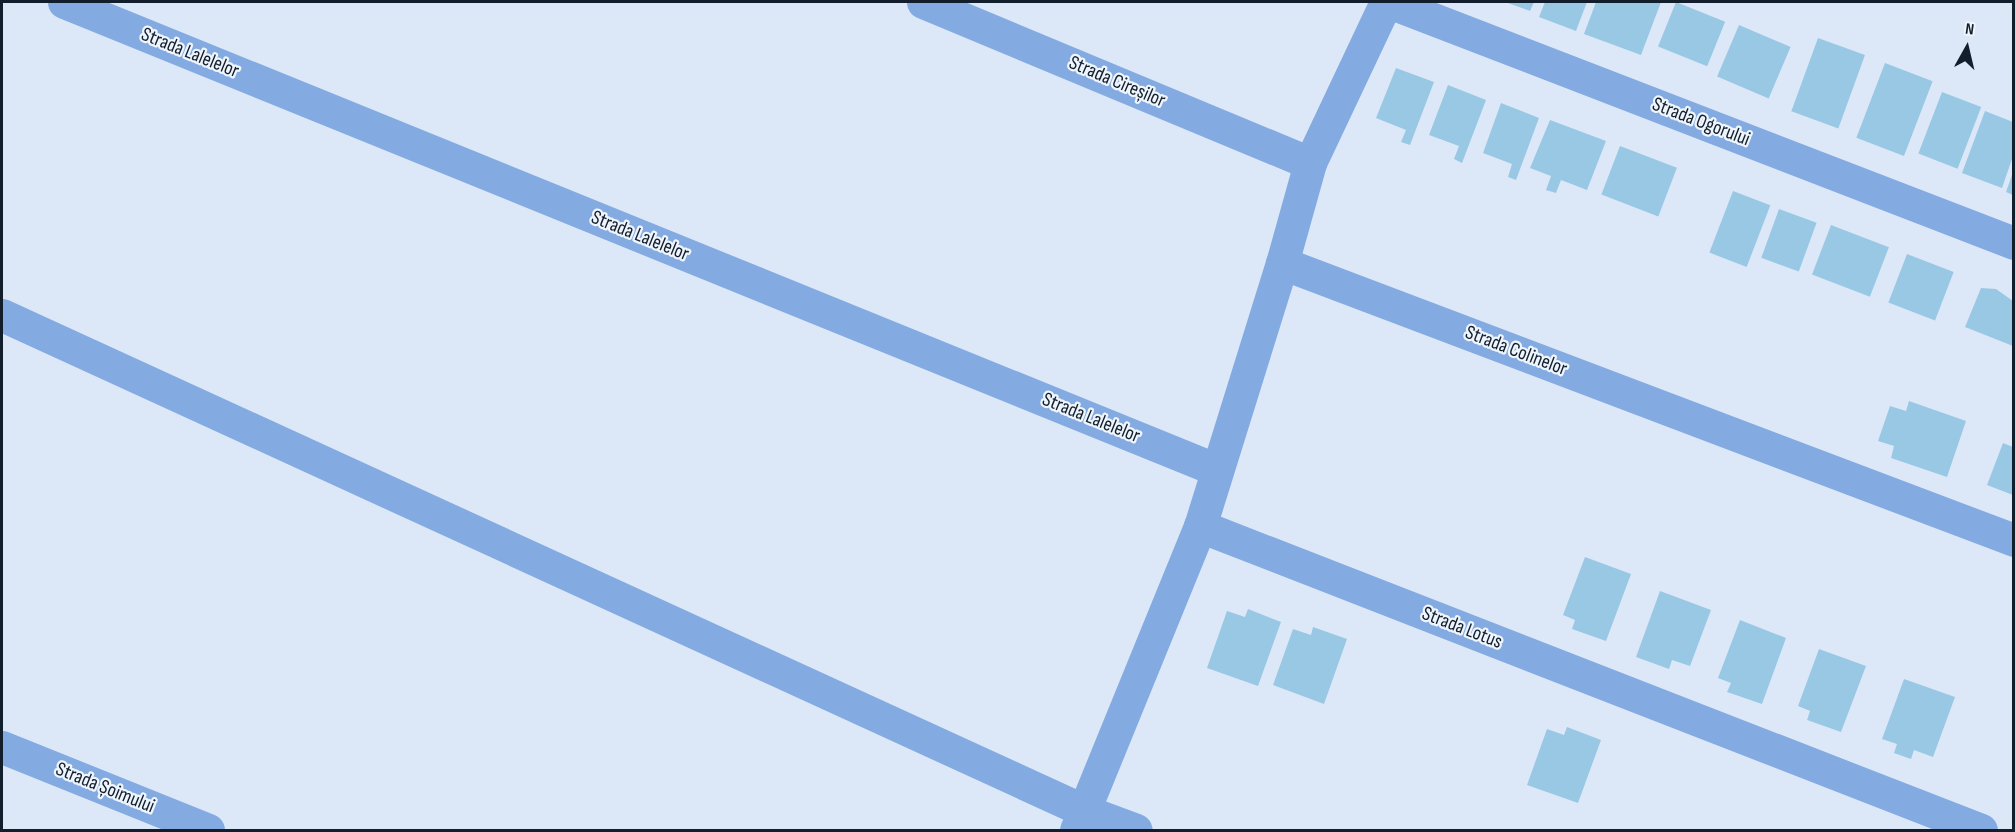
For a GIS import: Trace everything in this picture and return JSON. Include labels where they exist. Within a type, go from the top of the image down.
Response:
[{"type":"street","name":"Strada Lalelelor","points":[[64,2],[1217,470]]},
{"type":"street","name":"Strada Cireșilor","points":[[923,2],[1310,163]]},
{"type":"street","points":[[1080,821],[1200,526],[1282,262],[1310,163],[1388,2]]},
{"type":"street","name":"Strada Ogorului","points":[[1388,2],[2013,243]]},
{"type":"street","name":"Strada Colinelor","points":[[1282,262],[2013,540]]},
{"type":"street","points":[[2,315],[1080,821],[1136,831]]},
{"type":"street","name":"Strada Lotus","points":[[1200,526],[1981,831]]},
{"type":"street","name":"Strada Șoimului","points":[[2,747],[208,831]]},
{"type":"building","points":[[1505,2],[1534,2],[1530,11]]},
{"type":"building","points":[[1545,2],[1587,2],[1576,31],[1539,17]]},
{"type":"building","points":[[1596,2],[1661,2],[1641,55],[1584,34]]},
{"type":"building","points":[[1676,2],[1725,22],[1707,66],[1658,47]]},
{"type":"building","points":[[1739,25],[1791,47],[1769,98],[1717,77]]},
{"type":"building","points":[[1818,38],[1865,55],[1838,128],[1791,111]]},
{"type":"building","points":[[1885,63],[1933,81],[1904,156],[1856,138]]},
{"type":"building","points":[[1396,68],[1434,82],[1410,145],[1401,142],[1406,130],[1376,118]]},
{"type":"building","points":[[1448,85],[1486,100],[1462,163],[1454,159],[1459,146],[1429,135]]},
{"type":"building","points":[[1942,92],[1981,107],[1958,169],[1918,154]]},
{"type":"building","points":[[1501,103],[1539,118],[1516,180],[1508,177],[1512,164],[1483,153]]},
{"type":"building","points":[[1985,111],[2013,122],[2013,156],[2002,188],[1962,173]]},
{"type":"building","points":[[1550,120],[1606,141],[1587,190],[1561,180],[1556,193],[1546,190],[1551,176],[1530,168]]},
{"type":"building","points":[[1620,146],[1677,168],[1658,216],[1601,195]]},
{"type":"building","points":[[2013,172],[2013,195],[2006,192]]},
{"type":"building","points":[[1733,191],[1770,205],[1747,267],[1709,253]]},
{"type":"building","points":[[1779,209],[1817,223],[1799,272],[1761,258]]},
{"type":"building","points":[[1831,225],[1889,247],[1870,297],[1812,274]]},
{"type":"building","points":[[1907,254],[1954,272],[1935,320],[1888,303]]},
{"type":"building","points":[[1981,288],[1996,289],[2013,301],[2013,346],[1965,327]]},
{"type":"building","points":[[1909,401],[1966,421],[1947,477],[1891,458],[1894,446],[1878,441],[1890,406],[1906,411]]},
{"type":"building","points":[[2003,443],[2013,447],[2013,495],[1987,485]]},
{"type":"building","points":[[1585,557],[1631,574],[1606,641],[1572,629],[1575,620],[1563,615]]},
{"type":"building","points":[[1660,591],[1711,610],[1690,666],[1672,660],[1669,669],[1636,657]]},
{"type":"building","points":[[1248,609],[1281,622],[1258,686],[1207,668],[1227,611],[1245,617]]},
{"type":"building","points":[[1740,620],[1786,638],[1762,704],[1727,692],[1731,683],[1718,678]]},
{"type":"building","points":[[1313,627],[1347,639],[1324,704],[1273,685],[1293,629],[1311,635]]},
{"type":"building","points":[[1819,649],[1866,666],[1841,732],[1807,720],[1810,711],[1798,706]]},
{"type":"building","points":[[1904,679],[1955,697],[1933,757],[1914,750],[1911,759],[1894,753],[1897,744],[1882,739]]},
{"type":"building","points":[[1567,727],[1601,740],[1578,803],[1527,785],[1547,729],[1564,735]]}]
